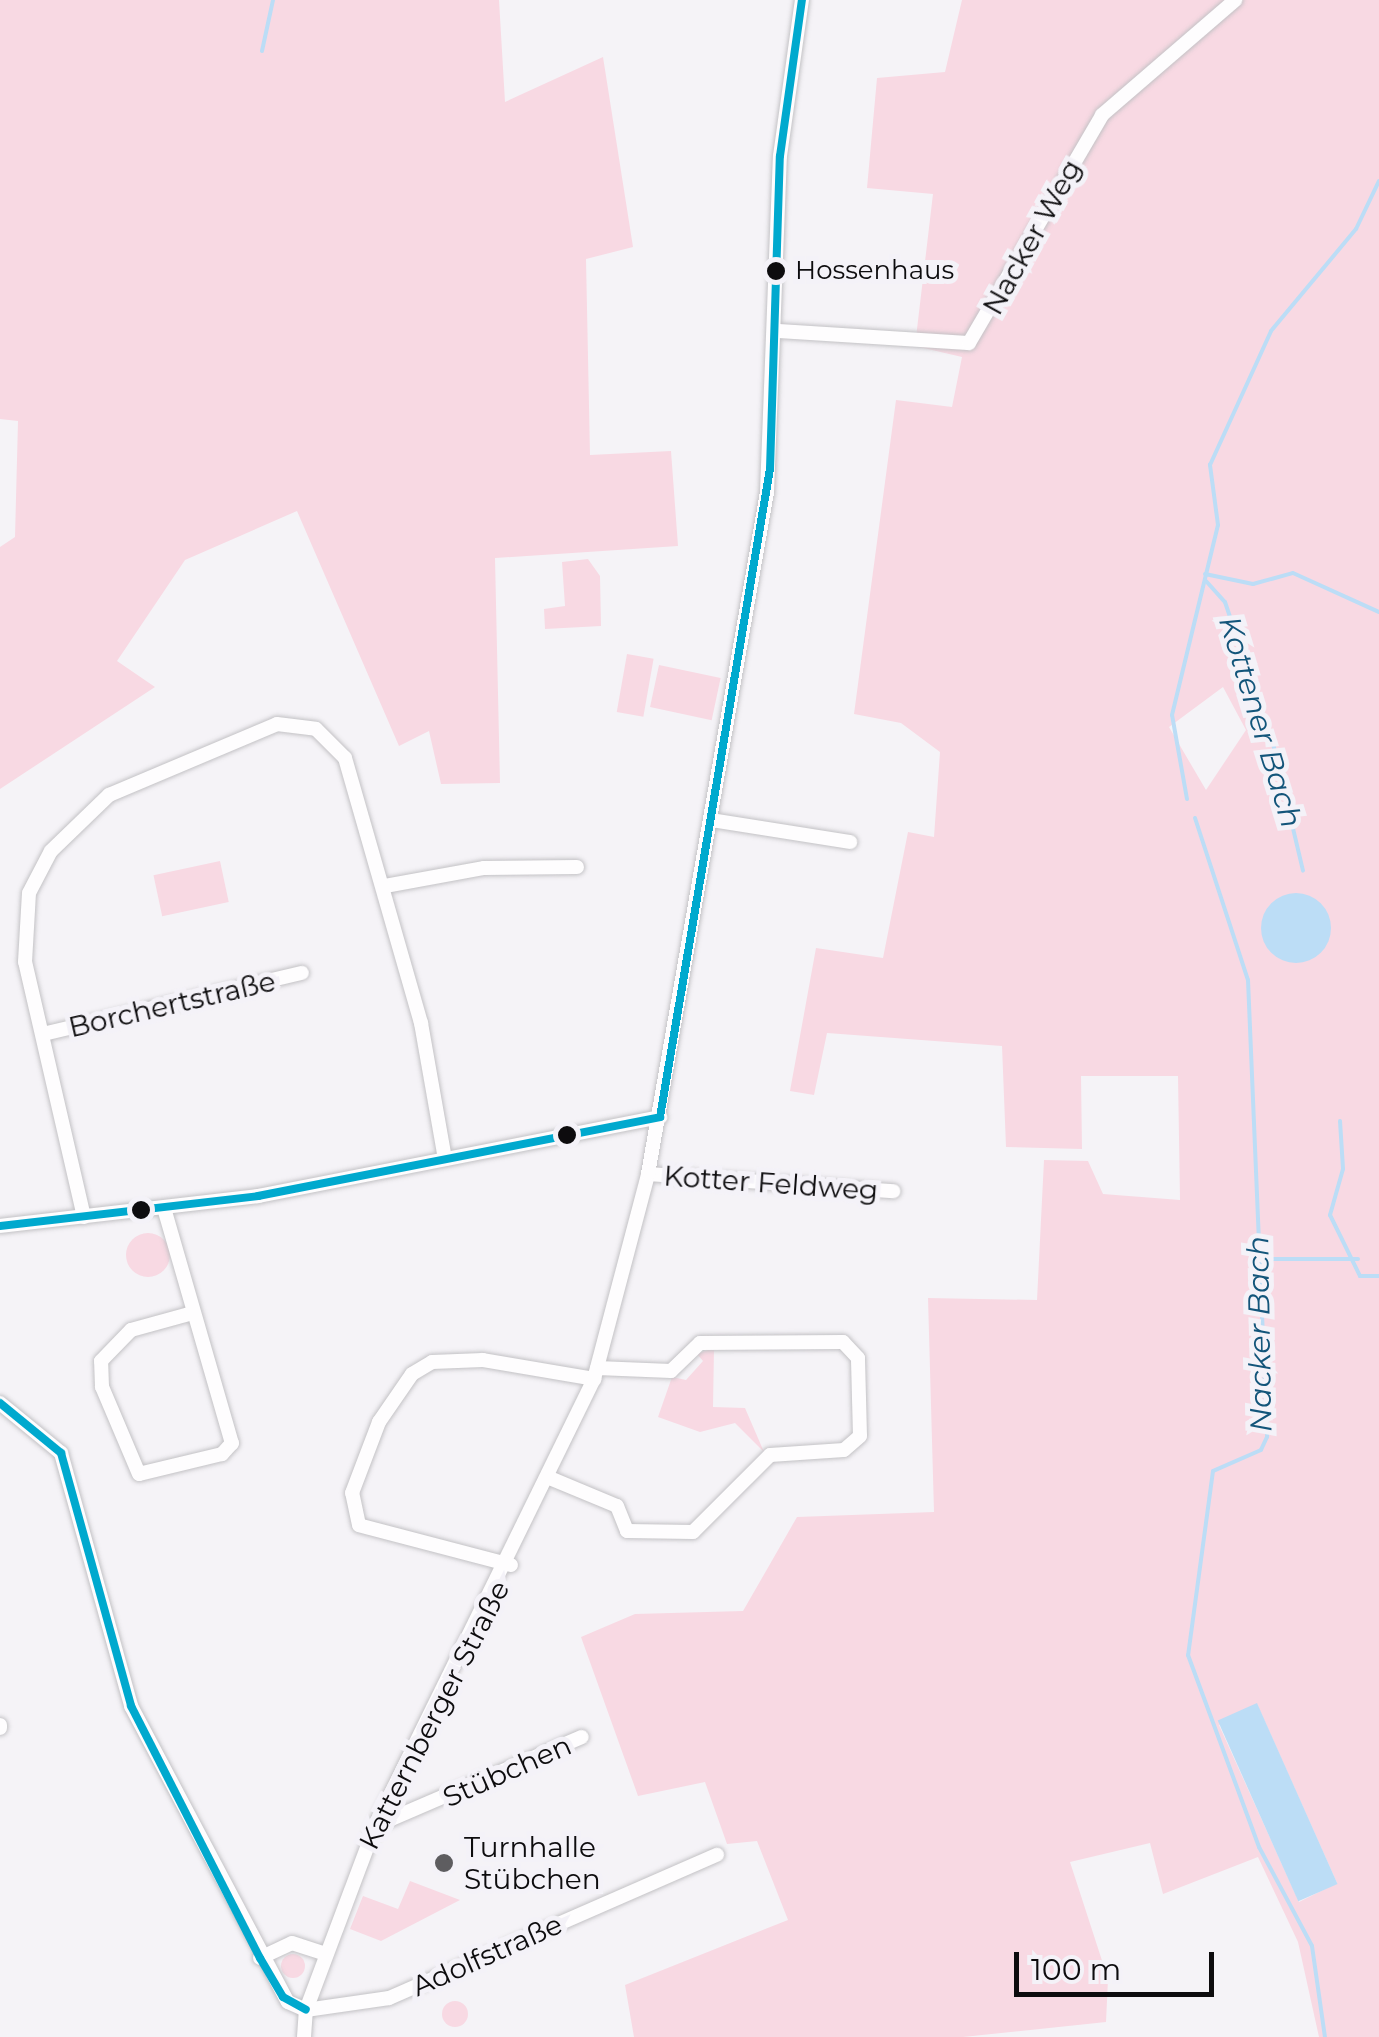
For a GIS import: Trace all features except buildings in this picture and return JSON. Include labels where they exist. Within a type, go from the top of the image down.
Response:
[{"type":"street","name":"Katternberger Straße","points":[[304,2037],[306,2010],[375,1826],[552,1479],[596,1373],[648,1174],[766,502],[778,330],[780,156],[802,0]]},
{"type":"street","name":"Nacker Weg","points":[[778,330],[969,343],[1102,115],[1235,0]]},
{"type":"street","points":[[84,1217],[25,962],[37,874],[109,796],[277,724],[316,729],[344,756],[385,886],[445,1159]]},
{"type":"street","points":[[711,820],[850,842]]},
{"type":"street","points":[[385,886],[484,868],[578,867]]},
{"type":"street","name":"Borchertstraße","points":[[43,1034],[302,973]]},
{"type":"street","points":[[0,1226],[164,1208],[660,1117]]},
{"type":"street","name":"Kotter Feldweg","points":[[648,1174],[893,1191]]},
{"type":"street","points":[[164,1208],[193,1313],[230,1448],[139,1474],[99,1378],[101,1361],[131,1330],[193,1313]]},
{"type":"street","points":[[552,1479],[617,1506],[627,1531],[693,1532],[770,1454],[844,1450],[860,1436],[858,1358],[843,1342],[700,1343],[671,1371],[596,1373]]},
{"type":"street","name":"Katternberger Straße","points":[[510,1565],[366,1533],[352,1493],[379,1422],[412,1374],[432,1362],[482,1360],[596,1373]]},
{"type":"street","points":[[0,1403],[61,1453],[131,1706],[260,1958],[283,1997],[306,2010]]},
{"type":"street","name":"Stübchen","points":[[375,1826],[582,1736]]},
{"type":"street","name":"Adolfstraße","points":[[306,2010],[389,1998],[717,1855]]},
{"type":"street","points":[[260,1958],[292,1943],[326,1954]]},
{"type":"shaded area","points":[[0,0],[499,0],[505,102],[603,57],[633,247],[586,259],[590,455],[671,451],[678,546],[495,558],[500,783],[441,784],[429,731],[399,746],[297,511],[185,560],[117,661],[155,687],[0,789],[0,547],[15,537],[18,421],[0,419]]},
{"type":"shaded area","points":[[962,0],[1379,0],[1379,2037],[1319,2037],[1298,1942],[1258,1857],[1163,1894],[1150,1843],[1070,1862],[1108,1979],[1106,2022],[963,2037],[634,2037],[625,1985],[788,1920],[757,1841],[727,1844],[705,1782],[638,1796],[581,1637],[635,1614],[743,1611],[797,1517],[934,1512],[928,1298],[1037,1300],[1044,1160],[1088,1161],[1103,1194],[1180,1200],[1178,1076],[1081,1076],[1082,1149],[1006,1147],[1002,1046],[827,1033],[814,1095],[790,1091],[816,948],[883,958],[908,832],[934,837],[940,752],[901,723],[854,714],[896,400],[952,407],[962,357],[915,346],[933,194],[867,188],[877,78],[945,72]],"holes":[[[1223,687],[1246,730],[1206,790],[1169,727]],[[1257,1704],[1337,1883],[1299,1902],[1219,1725]]]},
{"type":"shaded area","points":[[588,559],[600,576],[601,626],[545,629],[544,609],[565,606],[562,562]]},
{"type":"shaded area","points":[[627,654],[654,659],[643,717],[617,712]]},
{"type":"shaded area","points":[[659,665],[721,678],[712,720],[650,707]]},
{"type":"shaded area","points":[[220,861],[229,902],[162,916],[153,875]]},
{"type":"shaded area","points":[[148,1233],[164,1239],[170,1255],[164,1271],[148,1277],[132,1271],[126,1255],[132,1239]]},
{"type":"shaded area","points":[[714,1348],[713,1407],[745,1408],[764,1452],[735,1423],[700,1432],[658,1417],[672,1377],[686,1380],[703,1361],[697,1354]]},
{"type":"shaded area","points":[[410,1881],[460,1900],[381,1941],[350,1929],[363,1896],[398,1909]]},
{"type":"shaded area","points":[[293,1954],[302,1957],[302,1975],[293,1978],[284,1975],[281,1966],[284,1957]]},
{"type":"shaded area","points":[[455,2001],[464,2005],[468,2014],[464,2023],[455,2027],[446,2023],[442,2014],[446,2005]]},
{"type":"water","points":[[1296,893],[1310,895],[1321,903],[1329,914],[1329,942],[1321,953],[1310,961],[1296,963],[1282,961],[1271,953],[1263,942],[1261,928],[1263,914],[1271,903],[1282,895]]},
{"type":"water","points":[[1257,1703],[1338,1884],[1298,1901],[1218,1720]]},
{"type":"waterway","points":[[262,51],[273,0]]},
{"type":"waterway","name":"Nacker Bach","points":[[1187,799],[1172,715],[1218,525],[1210,465],[1271,331],[1356,229],[1379,181]]},
{"type":"waterway","points":[[1205,574],[1253,584],[1293,573],[1379,612]]},
{"type":"waterway","name":"Kottener Bach","points":[[1206,581],[1225,602],[1274,748],[1303,871]]},
{"type":"waterway","name":"Nacker Bach","points":[[1195,818],[1248,980],[1267,1437],[1261,1450],[1213,1471],[1188,1655],[1259,1847],[1312,1946],[1325,2037]]},
{"type":"waterway","name":"Kottener Bach","points":[[1340,1121],[1343,1169],[1330,1215],[1360,1276],[1379,1276]]},
{"type":"waterway","name":"Kottener Bach","points":[[1258,1259],[1358,1259]]},
{"type":"transit line","points":[[660,1117],[770,469],[780,156],[802,0]]},
{"type":"transit line","points":[[0,1226],[258,1196],[660,1117]]},
{"type":"transit line","points":[[0,1403],[61,1453],[131,1706],[260,1958],[283,1997],[306,2010]]},
{"type":"place","name":"Hossenhaus","points":[[776,271]]},
{"type":"place","name":"Turnhalle Stübchen","points":[[444,1863]]}]
